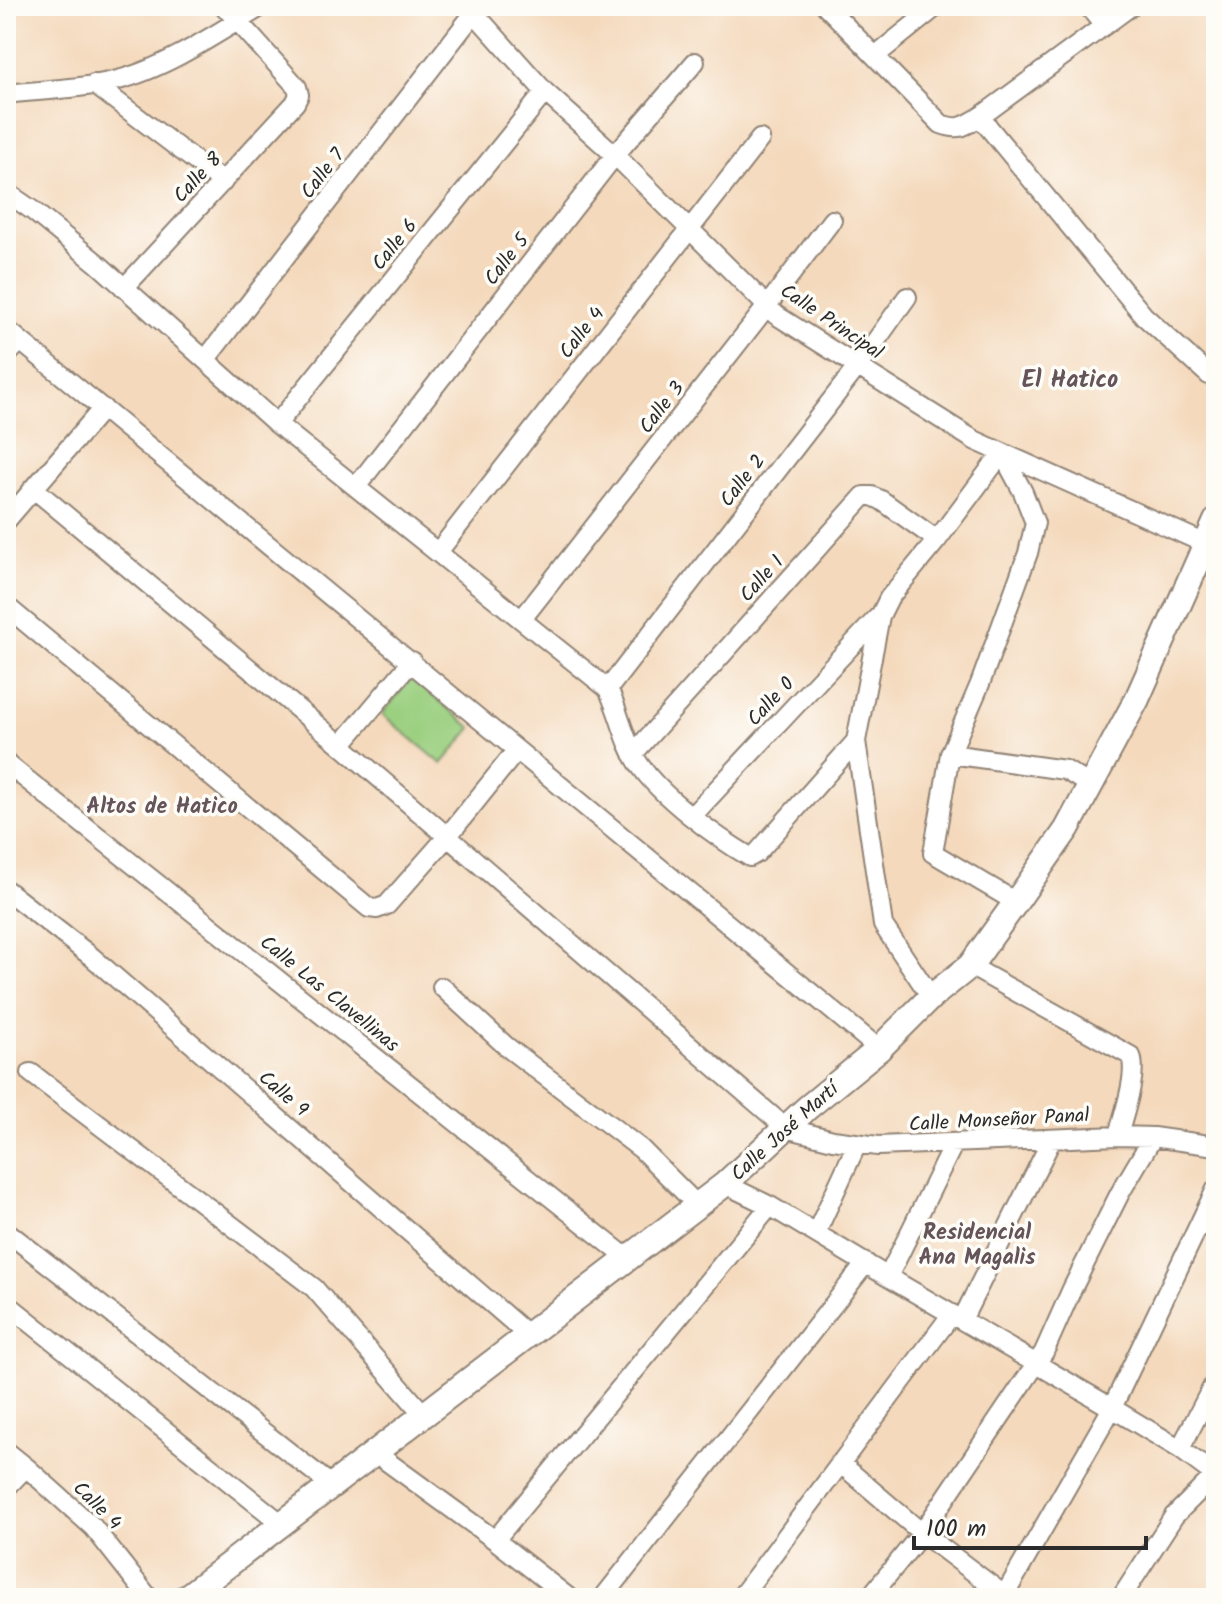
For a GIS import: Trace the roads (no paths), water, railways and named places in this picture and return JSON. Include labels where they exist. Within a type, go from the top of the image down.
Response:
[{"type":"main road","name":"Calle José Martí","points":[[185,1598],[725,1184],[807,1108],[879,1049],[931,997],[970,966],[1067,829],[1137,699],[1216,521]]},
{"type":"street","points":[[224,6],[237,21]]},
{"type":"street","points":[[6,94],[118,80],[160,65],[262,6]]},
{"type":"street","points":[[826,6],[941,124],[952,128],[961,128],[980,117],[1131,6]]},
{"type":"street","points":[[875,56],[937,6]]},
{"type":"street","points":[[1088,6],[1104,26]]},
{"type":"street","name":"Calle Principal","points":[[471,10],[545,92],[615,155],[776,315],[974,440],[1206,544]]},
{"type":"street","name":"Calle 7","points":[[206,359],[471,10]]},
{"type":"street","name":"Calle 8","points":[[124,288],[295,103],[299,95],[297,87],[237,21]]},
{"type":"street","name":"Calle 5","points":[[356,487],[615,155],[695,62]]},
{"type":"street","points":[[94,84],[223,182]]},
{"type":"street","name":"Calle 6","points":[[277,424],[545,92]]},
{"type":"street","points":[[980,117],[1144,316],[1216,378]]},
{"type":"street","name":"Calle 4","points":[[438,552],[760,139]]},
{"type":"street","points":[[6,192],[32,210],[124,288],[277,424],[608,689],[639,765],[663,793],[732,847],[750,857],[757,853],[856,741]]},
{"type":"street","name":"Calle 3","points":[[522,619],[832,220]]},
{"type":"street","name":"Calle 2","points":[[608,689],[858,366],[907,297]]},
{"type":"street","points":[[6,356],[13,335],[879,1049]]},
{"type":"street","points":[[6,521],[103,408]]},
{"type":"street","points":[[931,997],[883,925],[856,741],[880,616],[889,598],[1002,453],[1035,523],[1028,553],[980,684],[950,754],[933,853],[1016,902]]},
{"type":"street","points":[[33,488],[341,745],[786,1128]]},
{"type":"street","name":"Calle 1","points":[[633,754],[864,496],[881,500],[937,540]]},
{"type":"street","points":[[6,606],[369,908],[387,905],[517,750]]},
{"type":"street","name":"Calle 0","points":[[692,816],[880,616]]},
{"type":"street","points":[[341,745],[412,661]]},
{"type":"street","points":[[950,754],[1065,770],[1090,785]]},
{"type":"street","name":"Calle Las Clavellinas","points":[[6,763],[627,1258]]},
{"type":"street","name":"Calle 9","points":[[6,890],[105,968],[528,1335]]},
{"type":"street","points":[[970,966],[1131,1056],[1130,1083],[1118,1136]]},
{"type":"street","points":[[442,987],[507,1047],[641,1149],[697,1205]]},
{"type":"street","points":[[31,1073],[314,1288],[424,1415]]},
{"type":"street","name":"Calle Monseñor Panal","points":[[786,1128],[833,1140],[878,1146],[1118,1136],[1153,1137],[1216,1146]]},
{"type":"street","points":[[869,1598],[922,1533],[1044,1352],[1120,1193],[1153,1137]]},
{"type":"street","points":[[740,1598],[840,1463],[957,1317],[1052,1139]]},
{"type":"street","points":[[888,1277],[954,1143]]},
{"type":"street","points":[[816,1233],[857,1144]]},
{"type":"street","points":[[725,1184],[770,1206],[1112,1408],[1216,1475],[1174,1516],[1121,1598]]},
{"type":"street","points":[[840,1463],[922,1533],[1005,1597],[1112,1408],[1216,1189]]},
{"type":"street","points":[[495,1540],[770,1206]]},
{"type":"street","points":[[8,1239],[331,1485]]},
{"type":"street","points":[[603,1598],[866,1263]]},
{"type":"street","points":[[6,1303],[282,1524]]},
{"type":"street","points":[[1180,1449],[1216,1380]]},
{"type":"street","name":"Calle 4","points":[[6,1451],[93,1527],[149,1598]]},
{"type":"street","points":[[374,1452],[569,1598]]},
{"type":"street","points":[[6,1488],[26,1467]]},
{"type":"district","name":"El Hatico","points":[[1070,379]]},
{"type":"district","name":"Altos de Hatico","points":[[162,805]]},
{"type":"district","name":"Residencial Ana Magalis","points":[[977,1244]]}]
